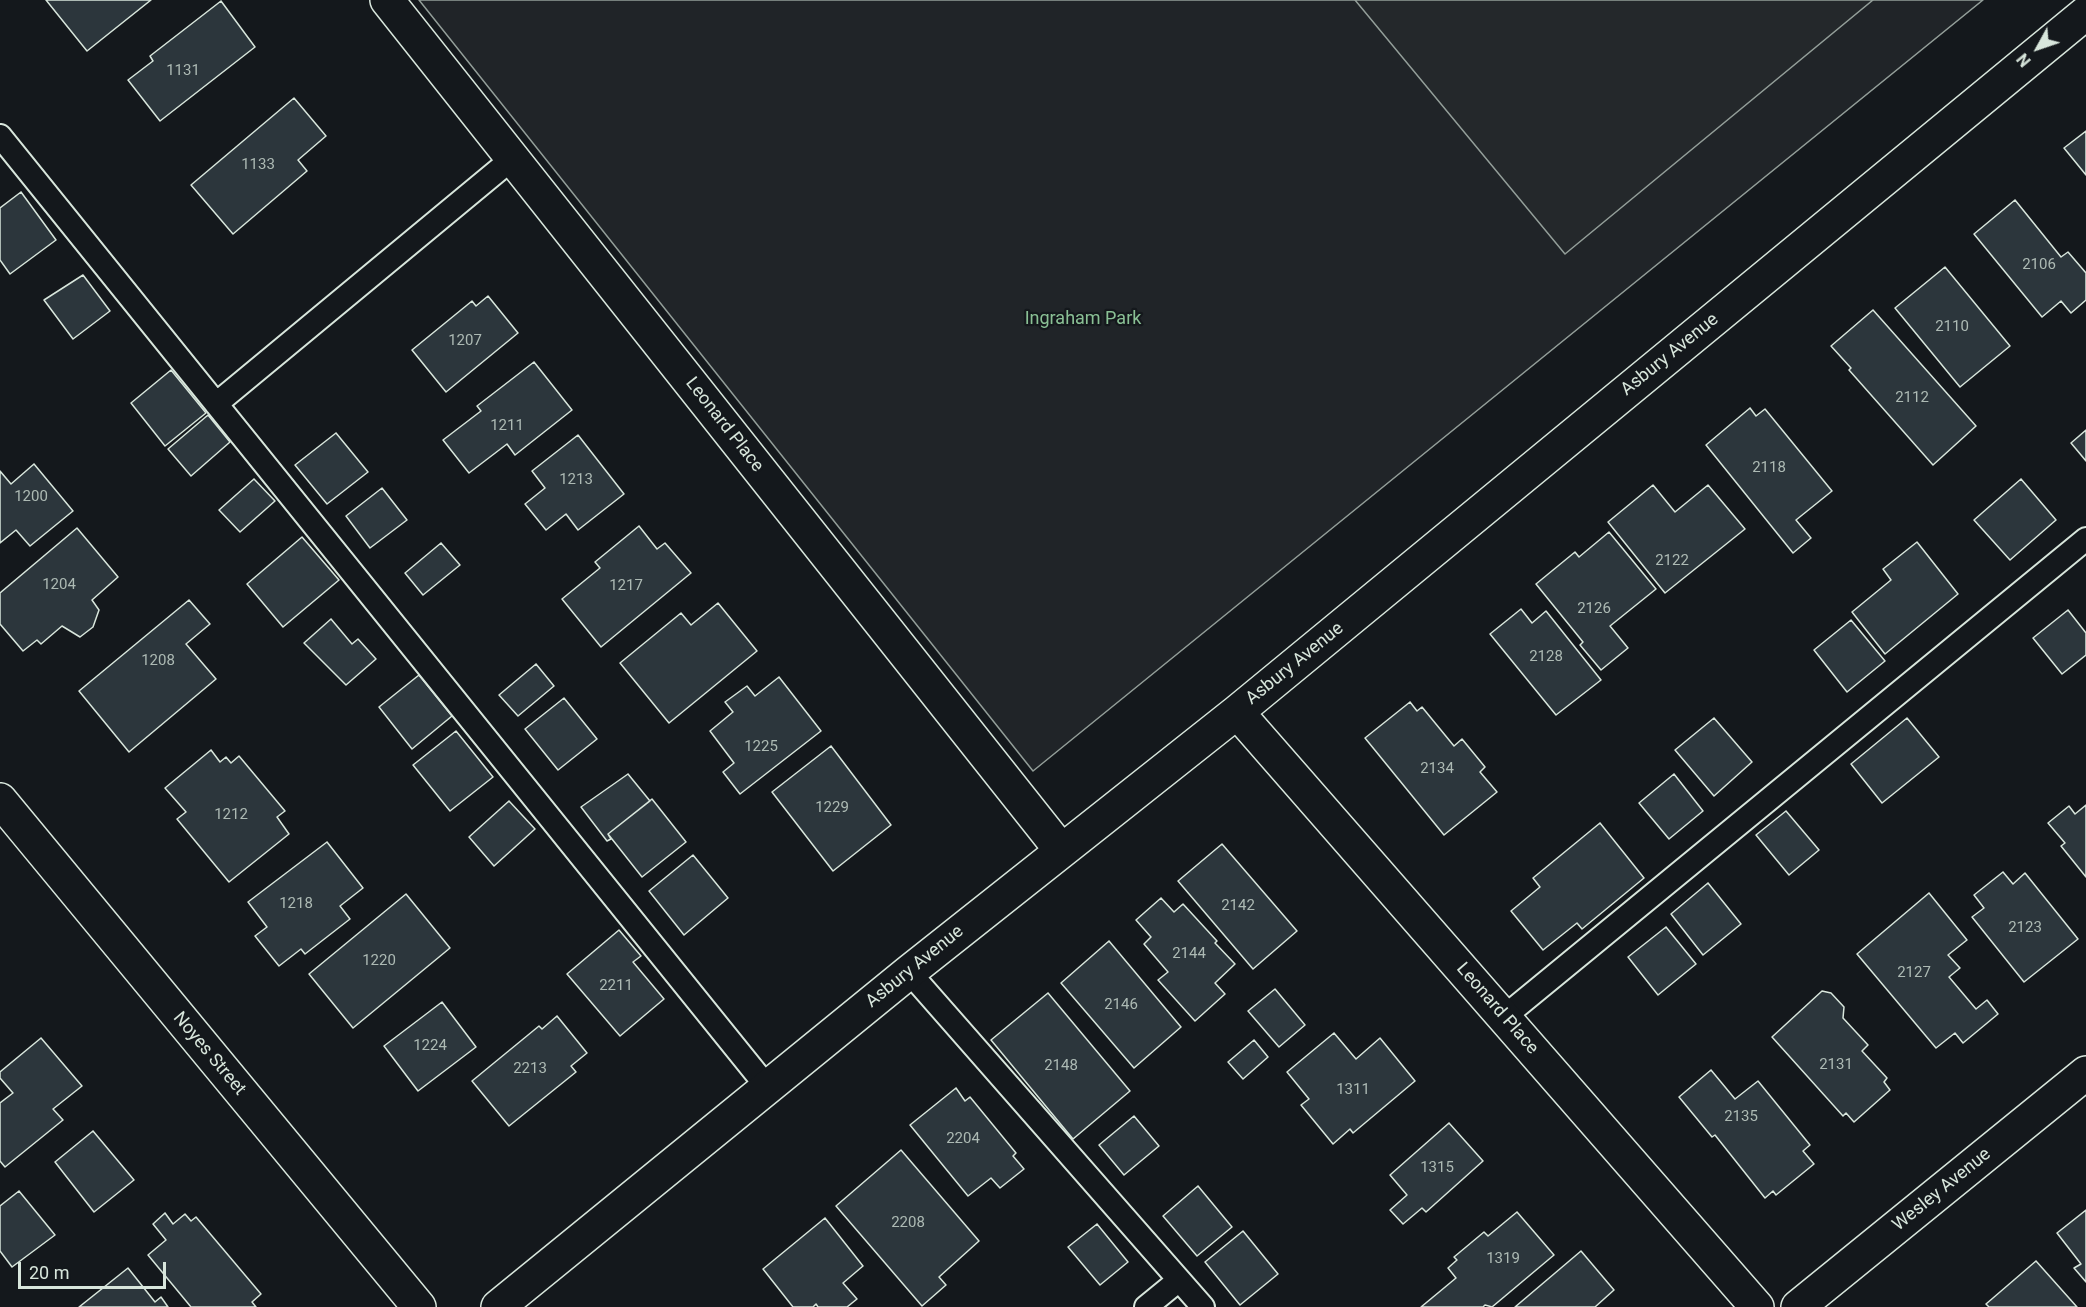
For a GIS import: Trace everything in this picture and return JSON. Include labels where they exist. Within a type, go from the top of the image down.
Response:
[{"type":"street","name":"Leonard Place","points":[[387,0],[1061,850]]},
{"type":"street","name":"Asbury Avenue","points":[[498,1307],[909,972],[1237,712],[2086,13]]},
{"type":"street","name":"Leonard Place","points":[[1237,712],[1757,1307]]},
{"type":"street","name":"Noyes Street","points":[[0,800],[419,1307]]},
{"type":"street","name":"Wesley Avenue","points":[[1798,1307],[2086,1073]]},
{"type":"lane","points":[[0,136],[768,1088]]},
{"type":"lane","points":[[216,404],[513,158]]},
{"type":"lane","points":[[1504,1017],[2086,539]]},
{"type":"lane","points":[[909,972],[1203,1307]]},
{"type":"lane","points":[[1146,1307],[1179,1280]]},
{"type":"green space","name":"Ingraham Park","points":[[419,0],[1983,0],[1033,771]]},
{"type":"shaded area","points":[[1355,0],[1873,0],[1565,254]]},
{"type":"building","points":[[46,0],[151,0],[87,51]]},
{"type":"building","points":[[221,1],[255,47],[160,121],[128,80],[153,61],[150,56]]},
{"type":"building","points":[[294,98],[326,136],[298,160],[307,171],[233,234],[191,185]]},
{"type":"building","points":[[2086,131],[2086,175],[2064,148]]},
{"type":"building","points":[[21,192],[56,240],[10,274],[0,260],[0,208]]},
{"type":"building","points":[[2015,200],[2061,257],[2068,252],[2086,273],[2086,300],[2071,313],[2061,301],[2042,317],[1974,234]]},
{"type":"building","points":[[1945,267],[2010,346],[1960,387],[1895,308]]},
{"type":"building","points":[[83,275],[110,311],[73,339],[44,300]]},
{"type":"building","points":[[488,296],[518,333],[446,392],[412,350],[472,301],[476,306]]},
{"type":"building","points":[[1873,310],[1976,426],[1933,465],[1849,370],[1851,368],[1831,346]]},
{"type":"building","points":[[534,362],[572,410],[515,455],[507,444],[469,473],[443,440],[481,411],[477,406]]},
{"type":"building","points":[[171,370],[206,413],[165,446],[131,403]]},
{"type":"building","points":[[1750,408],[1756,416],[1765,409],[1832,491],[1796,520],[1811,538],[1793,553],[1706,445]]},
{"type":"building","points":[[208,415],[230,442],[191,476],[168,449]]},
{"type":"building","points":[[2086,430],[2086,461],[2071,443]]},
{"type":"building","points":[[336,433],[368,472],[327,504],[295,465]]},
{"type":"building","points":[[578,435],[624,494],[578,530],[566,514],[546,530],[525,504],[545,488],[532,471]]},
{"type":"building","points":[[34,464],[73,511],[30,546],[16,530],[0,543],[0,471],[11,484]]},
{"type":"building","points":[[254,479],[275,501],[240,532],[219,510]]},
{"type":"building","points":[[2021,479],[2056,520],[2010,560],[1974,520]]},
{"type":"building","points":[[1653,485],[1675,512],[1708,485],[1745,529],[1665,593],[1608,522]]},
{"type":"building","points":[[382,488],[407,520],[370,548],[346,516]]},
{"type":"building","points":[[639,526],[657,549],[665,543],[691,573],[601,647],[562,599],[600,568],[595,562]]},
{"type":"building","points":[[77,528],[118,577],[92,600],[99,610],[93,627],[80,637],[62,626],[41,644],[37,640],[23,651],[0,624],[0,593]]},
{"type":"building","points":[[1609,532],[1656,589],[1610,626],[1628,648],[1601,670],[1580,645],[1583,642],[1536,584],[1575,552],[1579,557]]},
{"type":"building","points":[[302,537],[339,580],[283,627],[247,584]]},
{"type":"building","points":[[1917,542],[1958,594],[1885,654],[1852,612],[1891,580],[1883,569]]},
{"type":"building","points":[[441,543],[460,565],[423,595],[405,573]]},
{"type":"building","points":[[189,600],[210,624],[186,644],[216,679],[129,752],[79,691]]},
{"type":"building","points":[[718,603],[757,651],[669,723],[620,663],[681,613],[691,625]]},
{"type":"building","points":[[1521,609],[1532,623],[1546,611],[1601,680],[1556,715],[1490,634]]},
{"type":"building","points":[[2068,610],[2086,633],[2086,655],[2062,674],[2033,638]]},
{"type":"building","points":[[331,619],[352,644],[358,639],[376,659],[346,685],[304,643]]},
{"type":"building","points":[[1851,620],[1885,661],[1847,692],[1814,650]]},
{"type":"building","points":[[536,664],[554,686],[518,716],[499,695]]},
{"type":"building","points":[[419,675],[452,716],[412,749],[379,707]]},
{"type":"building","points":[[779,677],[821,731],[740,794],[723,772],[734,763],[710,731],[733,712],[725,702],[747,686],[755,696]]},
{"type":"building","points":[[564,698],[597,739],[558,770],[525,729]]},
{"type":"building","points":[[1410,702],[1417,711],[1422,707],[1454,746],[1462,739],[1485,767],[1480,772],[1497,792],[1444,835],[1365,738]]},
{"type":"building","points":[[1714,718],[1752,762],[1714,796],[1675,750]]},
{"type":"building","points":[[1907,718],[1939,757],[1882,803],[1851,764]]},
{"type":"building","points":[[456,731],[493,777],[450,811],[413,765]]},
{"type":"building","points":[[831,746],[891,825],[833,871],[772,792]]},
{"type":"building","points":[[211,750],[220,762],[226,757],[231,763],[239,756],[285,811],[277,817],[289,834],[229,882],[177,819],[186,812],[165,788]]},
{"type":"building","points":[[628,774],[650,801],[608,834],[611,839],[607,841],[581,807]]},
{"type":"building","points":[[1674,774],[1703,811],[1669,839],[1639,803]]},
{"type":"building","points":[[652,799],[686,842],[642,877],[608,834]]},
{"type":"building","points":[[509,801],[535,829],[494,866],[469,837]]},
{"type":"building","points":[[2086,805],[2086,877],[2061,846],[2065,843],[2048,823],[2069,806],[2075,814]]},
{"type":"building","points":[[1786,811],[1819,850],[1789,875],[1756,835]]},
{"type":"building","points":[[1600,823],[1644,878],[1582,929],[1577,923],[1543,950],[1511,911],[1540,887],[1533,878]]},
{"type":"building","points":[[327,842],[363,888],[340,906],[350,919],[305,954],[301,949],[279,966],[255,936],[267,927],[248,902]]},
{"type":"building","points":[[1222,844],[1297,931],[1253,969],[1178,881]]},
{"type":"building","points":[[693,855],[728,898],[684,935],[649,891]]},
{"type":"building","points":[[2003,872],[2013,884],[2025,873],[2078,939],[2024,982],[1972,917],[1984,908],[1974,895]]},
{"type":"building","points":[[1708,883],[1741,924],[1703,955],[1671,914]]},
{"type":"building","points":[[1929,893],[1967,940],[1948,955],[1960,968],[1949,977],[1976,1009],[1987,1000],[1998,1014],[1963,1043],[1955,1033],[1936,1048],[1857,954]]},
{"type":"building","points":[[406,894],[450,948],[353,1028],[309,974]]},
{"type":"building","points":[[1161,898],[1174,912],[1183,904],[1235,964],[1215,983],[1225,994],[1195,1021],[1158,980],[1168,972],[1144,944],[1151,937],[1136,920]]},
{"type":"building","points":[[1666,927],[1696,964],[1658,995],[1628,957]]},
{"type":"building","points":[[619,930],[641,956],[633,962],[664,999],[620,1036],[567,974]]},
{"type":"building","points":[[1109,941],[1181,1027],[1134,1068],[1061,983]]},
{"type":"building","points":[[1275,989],[1305,1025],[1279,1047],[1248,1011]]},
{"type":"building","points":[[1822,991],[1831,993],[1844,1007],[1843,1018],[1868,1045],[1862,1051],[1887,1078],[1884,1082],[1890,1090],[1854,1122],[1846,1113],[1843,1116],[1772,1037]]},
{"type":"building","points":[[1048,993],[1130,1091],[1073,1139],[991,1040]]},
{"type":"building","points":[[442,1002],[476,1047],[418,1091],[384,1046]]},
{"type":"building","points":[[557,1016],[587,1053],[571,1066],[576,1072],[509,1126],[472,1081],[539,1026],[542,1029]]},
{"type":"building","points":[[1334,1033],[1356,1059],[1380,1038],[1415,1081],[1353,1133],[1350,1129],[1333,1144],[1301,1105],[1309,1099],[1287,1072]]},
{"type":"building","points":[[41,1038],[82,1086],[53,1109],[63,1120],[5,1167],[0,1161],[0,1103],[13,1093],[0,1078],[0,1072]]},
{"type":"building","points":[[1254,1040],[1268,1057],[1243,1079],[1228,1062]]},
{"type":"building","points":[[1711,1070],[1735,1099],[1758,1081],[1810,1145],[1803,1151],[1814,1164],[1776,1195],[1773,1191],[1765,1198],[1715,1135],[1712,1137],[1679,1097]]},
{"type":"building","points":[[956,1088],[965,1101],[970,1097],[1016,1153],[1013,1156],[1024,1169],[1000,1188],[991,1178],[968,1196],[910,1125]]},
{"type":"building","points":[[1134,1116],[1159,1146],[1124,1175],[1099,1145]]},
{"type":"building","points":[[1449,1123],[1483,1161],[1426,1212],[1422,1208],[1403,1224],[1390,1210],[1407,1195],[1390,1175]]},
{"type":"building","points":[[93,1131],[134,1180],[94,1212],[55,1162]]},
{"type":"building","points":[[901,1150],[979,1241],[939,1277],[946,1285],[922,1306],[836,1206]]},
{"type":"building","points":[[1198,1186],[1232,1227],[1197,1256],[1163,1216]]},
{"type":"building","points":[[19,1191],[55,1235],[12,1267],[0,1251],[0,1206]]},
{"type":"building","points":[[2086,1210],[2086,1282],[2074,1268],[2081,1264],[2057,1233]]},
{"type":"building","points":[[1517,1212],[1554,1255],[1492,1307],[1485,1305],[1483,1307],[1421,1307],[1456,1278],[1448,1268],[1457,1260],[1454,1257],[1484,1232],[1488,1236]]},
{"type":"building","points":[[165,1213],[173,1224],[185,1214],[191,1221],[196,1217],[261,1294],[252,1302],[256,1307],[191,1307],[148,1255],[166,1240],[153,1224]]},
{"type":"building","points":[[825,1218],[863,1266],[843,1283],[857,1299],[847,1307],[818,1307],[816,1304],[813,1307],[793,1307],[763,1269]]},
{"type":"building","points":[[1097,1224],[1128,1262],[1100,1285],[1068,1247]]},
{"type":"building","points":[[1243,1231],[1278,1274],[1240,1305],[1205,1262]]},
{"type":"building","points":[[1581,1251],[1614,1290],[1595,1307],[1515,1307]]},
{"type":"building","points":[[2036,1261],[2077,1307],[1989,1307],[1986,1304]]},
{"type":"building","points":[[128,1268],[155,1302],[161,1297],[168,1307],[79,1307]]}]
